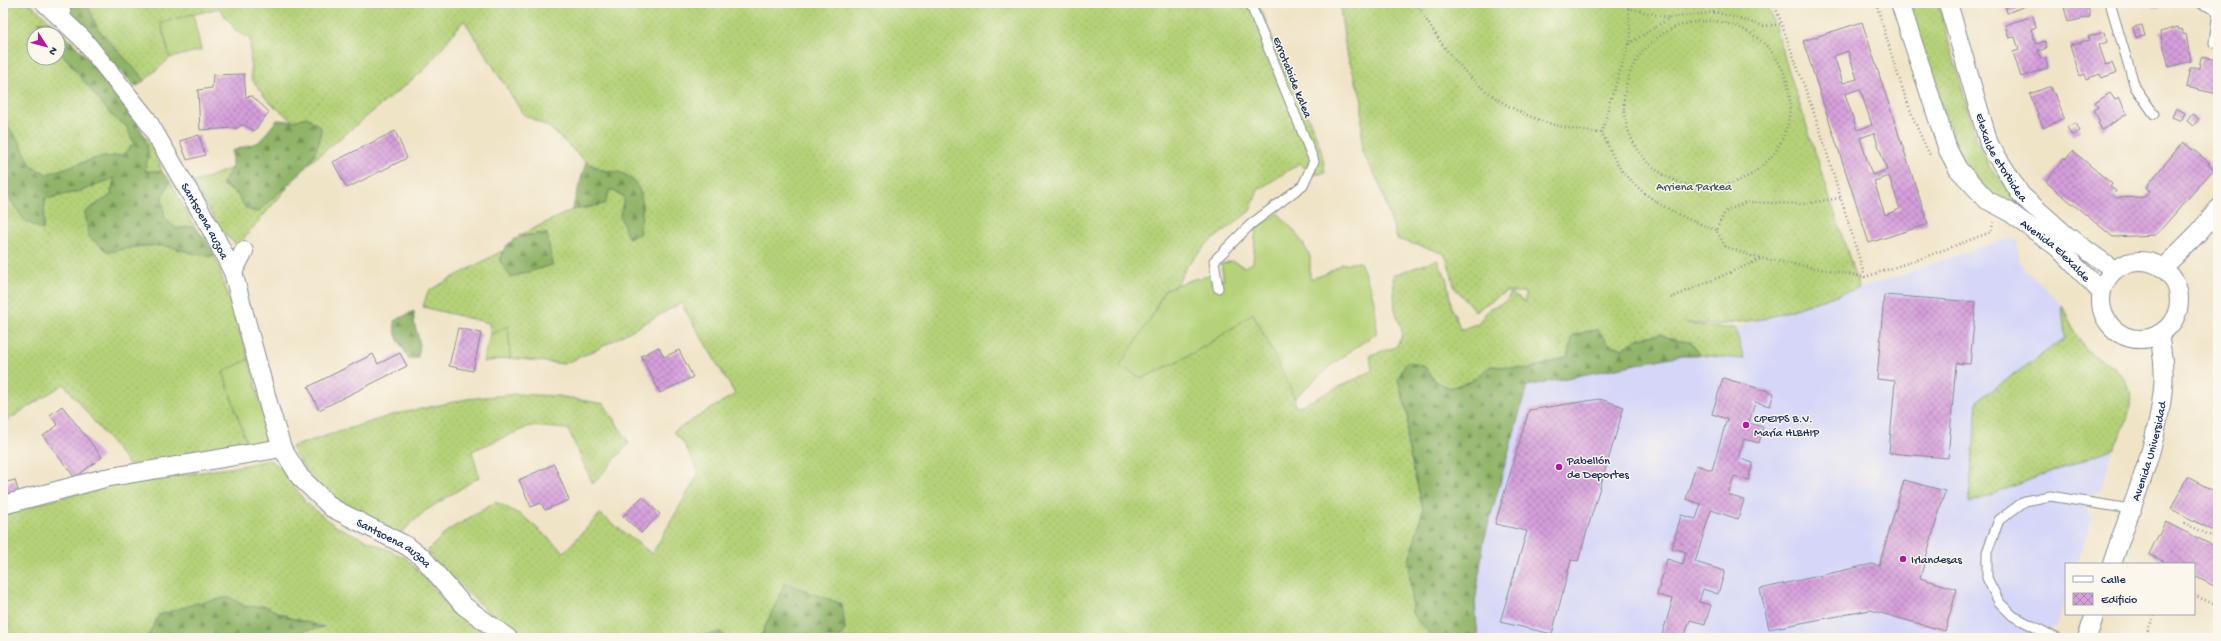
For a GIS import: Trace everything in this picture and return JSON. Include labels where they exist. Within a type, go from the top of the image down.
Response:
[{"type":"street","name":"Santsoena auzoa","points":[[45,3],[83,39],[146,118],[211,229],[233,272],[270,410],[282,448],[300,476],[332,508],[407,546],[422,557],[464,606],[508,638]]},
{"type":"street","name":"Elexalde etorbidea","points":[[1900,3],[1948,150],[1958,169],[2001,215]]},
{"type":"street","name":"Elexalde etorbidea","points":[[1948,3],[1989,144],[2021,195],[2066,235],[2114,270]]},
{"type":"street","points":[[2163,268],[2200,232],[2218,209]]},
{"type":"street","name":"Avenida Elexalde","points":[[2001,215],[2057,247],[2101,292]]},
{"type":"street","points":[[233,272],[244,251]]},
{"type":"street","points":[[2138,260],[2151,262],[2163,268],[2172,277],[2178,289],[2179,302],[2176,315],[2169,326],[2159,334],[2147,338],[2134,339],[2122,335],[2112,328],[2104,317],[2101,305],[2101,292],[2106,280],[2114,270],[2125,263],[2138,260]]},
{"type":"street","name":"Avenida Universidad","points":[[2112,563],[2154,435],[2163,388],[2163,359],[2159,334]]},
{"type":"street","points":[[3,505],[105,478],[282,448]]},
{"type":"street","points":[[2087,638],[2095,615]]},
{"type":"lane","points":[[65,3],[67,24]]},
{"type":"lane","name":"Errotabide kalea","points":[[1218,288],[1214,261],[1250,225],[1303,186],[1314,161],[1250,3]]},
{"type":"lane","points":[[2110,3],[2134,87],[2154,114]]},
{"type":"lane","points":[[2200,3],[2218,11],[2214,43]]},
{"type":"lane","points":[[2056,638],[2013,616],[1999,602],[1987,578],[1987,552],[1999,520],[2025,501],[2050,496],[2130,509]]},
{"type":"path","points":[[1417,3],[1429,26],[1450,56],[1474,82],[1502,102],[1530,118],[1556,126],[1602,133]]},
{"type":"path","points":[[1625,3],[1628,8],[1631,39],[1610,101],[1602,133],[1622,171],[1652,200],[1679,216],[1716,230],[1725,246],[1762,259],[1865,277],[1917,260],[1990,232],[2001,215]]},
{"type":"path","points":[[1658,3],[1665,3]]},
{"type":"path","points":[[1774,3],[1819,127],[1865,277]]},
{"type":"path","points":[[1628,8],[1670,18],[1715,12],[1764,26],[1782,24]]},
{"type":"path","points":[[1630,44],[1670,18]]},
{"type":"path","points":[[1711,21],[1734,25],[1755,36],[1772,52],[1783,73],[1790,95],[1788,119],[1781,141],[1767,160],[1749,175],[1728,184],[1705,186],[1683,184],[1663,175],[1633,144],[1625,123],[1627,80],[1636,60],[1650,44],[1668,31],[1688,23],[1711,21]]},
{"type":"path","points":[[1716,230],[1725,212],[1746,202],[1803,204],[1840,198]]},
{"type":"path","points":[[1671,298],[1762,259]]},
{"type":"path","points":[[2184,523],[2218,539]]},
{"type":"path","points":[[2195,595],[2218,606]]},
{"type":"path","points":[[2144,638],[2155,615]]},
{"type":"shaded area","name":"CPEIPS B.V. María HLBHIP","points":[[2017,239],[2019,262],[2062,305],[2065,337],[2054,347],[1969,503],[2114,448],[2100,490],[2093,495],[2088,509],[2092,518],[2077,563],[2065,563],[2065,600],[2056,627],[2049,629],[2046,638],[1478,638],[1475,603],[1484,540],[1527,386],[1682,355],[1743,359],[1735,328],[1898,276],[1998,241]]},
{"type":"green space","points":[[3,3],[29,3],[51,22],[39,22],[40,26],[26,26],[26,66],[66,66],[66,58],[111,115],[126,126],[134,143],[123,155],[97,158],[47,174],[32,167],[20,143],[3,119]]},
{"type":"green space","points":[[56,3],[87,3],[98,29],[145,80],[136,87]]},
{"type":"green space","name":"Arriena Parkea","points":[[87,3],[950,3],[954,8],[968,3],[1258,3],[1287,72],[1317,137],[1325,173],[1311,175],[1300,163],[1258,190],[1250,211],[1206,245],[1187,266],[1176,285],[1164,291],[1150,320],[1142,378],[1199,349],[1253,313],[1290,384],[1296,408],[1372,371],[1370,355],[1396,347],[1403,334],[1395,310],[1393,275],[1437,260],[1446,277],[1452,309],[1461,330],[1478,323],[1490,308],[1505,302],[1511,293],[1525,302],[1525,292],[1505,292],[1475,311],[1455,288],[1447,259],[1443,253],[1397,239],[1380,185],[1362,151],[1362,100],[1346,51],[1341,3],[1767,3],[1859,288],[1763,319],[1717,325],[1685,323],[1709,327],[1735,328],[1744,359],[1699,355],[1691,342],[1673,340],[1661,334],[1640,338],[1622,349],[1608,343],[1573,335],[1567,357],[1529,369],[1491,366],[1471,381],[1450,388],[1435,381],[1425,367],[1398,380],[1408,415],[1407,442],[1423,509],[1409,561],[1412,612],[1416,620],[1427,631],[1431,638],[840,638],[845,629],[842,604],[785,583],[760,638],[728,638],[721,632],[692,638],[523,638],[488,612],[435,562],[428,550],[447,531],[496,502],[523,516],[564,552],[600,514],[652,554],[699,473],[683,442],[673,432],[735,394],[681,303],[598,349],[564,364],[510,358],[508,327],[490,335],[489,323],[423,307],[428,291],[502,251],[500,261],[511,277],[552,265],[546,233],[518,236],[572,210],[592,207],[609,189],[625,197],[620,215],[639,234],[622,173],[603,170],[586,162],[550,128],[523,114],[464,20],[424,70],[307,165],[320,141],[307,117],[293,121],[268,101],[251,78],[250,39],[237,32],[219,8],[161,23],[170,58],[145,80],[98,29]]},
{"type":"green space","points":[[1905,3],[1938,3],[1976,139],[1990,166],[2032,218],[1998,200],[1962,163]]},
{"type":"green space","points":[[193,14],[201,50],[170,58],[161,23]]},
{"type":"green space","points":[[39,22],[51,22],[55,26],[40,26]]},
{"type":"green space","points":[[66,36],[109,83],[124,102],[136,121],[145,138],[148,159],[145,171],[162,172],[170,181],[162,197],[165,219],[177,229],[194,226],[206,240],[215,256],[192,253],[162,246],[139,246],[108,252],[89,237],[85,212],[111,195],[114,178],[81,191],[45,199],[43,230],[25,221],[3,189],[3,119],[20,143],[32,167],[47,174],[97,158],[123,155],[134,143],[126,126],[111,115],[66,58]]},
{"type":"green space","points":[[307,117],[321,127],[319,142],[314,155],[307,166],[258,212],[246,209],[237,194],[222,185],[232,168],[232,151],[259,142],[277,120],[293,121]]},
{"type":"green space","points":[[142,132],[156,151],[162,172],[145,171],[148,152]]},
{"type":"green space","points":[[586,162],[603,170],[622,173],[636,184],[642,199],[642,217],[639,234],[628,238],[620,215],[625,197],[610,189],[605,204],[572,210]]},
{"type":"green space","points":[[232,168],[222,185],[237,194],[246,209],[258,212],[274,195],[288,187],[237,246],[221,230],[193,183]]},
{"type":"green space","points":[[115,177],[111,195],[85,212],[89,237],[108,252],[139,246],[162,246],[192,253],[215,256],[249,359],[248,447],[129,465],[64,384],[3,423],[3,189],[25,221],[43,230],[45,199],[81,191]]},
{"type":"green space","points":[[170,181],[194,226],[177,229],[165,219],[162,197]]},
{"type":"green space","points":[[1278,213],[1298,235],[1310,256],[1310,279],[1326,274],[1342,264],[1360,262],[1375,306],[1377,324],[1376,334],[1334,363],[1295,398],[1253,313],[1199,349],[1142,378],[1120,366],[1150,320],[1164,291],[1197,278],[1212,276],[1224,280],[1221,264],[1233,261],[1244,267],[1253,263],[1256,228]]},
{"type":"green space","points":[[547,233],[552,265],[511,277],[500,261],[506,246],[517,238]]},
{"type":"green space","points":[[2062,305],[2075,333],[2086,349],[2094,356],[2117,370],[2127,382],[2130,391],[2130,401],[2129,411],[2123,431],[2114,448],[1969,503],[1977,401],[2065,338]]},
{"type":"green space","points":[[414,311],[414,324],[419,343],[419,350],[418,357],[409,360],[397,338],[394,321]]},
{"type":"green space","points":[[508,326],[510,358],[483,362],[490,335]]},
{"type":"green space","points":[[1597,329],[1608,343],[1622,349],[1640,338],[1661,334],[1673,340],[1691,342],[1699,355],[1682,355],[1527,386],[1484,540],[1475,603],[1478,638],[1431,638],[1427,631],[1416,620],[1412,612],[1409,561],[1423,509],[1407,442],[1408,415],[1398,379],[1407,361],[1425,367],[1435,381],[1450,388],[1471,381],[1491,366],[1529,369],[1567,357],[1573,335]]},
{"type":"green space","points":[[249,359],[270,442],[248,447],[223,372]]},
{"type":"green space","points":[[515,394],[558,396],[604,404],[629,443],[593,484],[568,429],[530,426],[472,451],[479,477],[425,511],[401,533],[352,510],[324,490],[301,463],[291,447],[392,415],[467,399]]},
{"type":"green space","points":[[269,460],[282,468],[305,502],[335,526],[406,558],[456,612],[491,638],[288,638],[294,633],[323,627],[290,618],[265,606],[245,607],[230,597],[159,615],[147,638],[3,638],[3,513],[111,485],[236,467]]},
{"type":"green space","points":[[785,583],[842,604],[845,629],[840,638],[760,638]]},
{"type":"green space","points":[[230,597],[245,607],[265,606],[290,618],[324,627],[294,633],[288,638],[147,638],[159,615],[194,604]]},
{"type":"green space","points":[[721,632],[728,638],[693,638]]},
{"type":"building","points":[[2005,3],[2023,3],[2025,6],[2007,13]]},
{"type":"building","points":[[2063,3],[2088,3],[2090,17],[2068,22]]},
{"type":"building","points":[[2147,3],[2179,3],[2154,8],[2153,4],[2148,5]]},
{"type":"building","points":[[2033,16],[2036,27],[2031,29],[2036,44],[2045,41],[2047,48],[2038,51],[2041,59],[2045,57],[2048,68],[2021,77],[2013,52],[2019,50],[2015,37],[2009,38],[2005,25]]},
{"type":"building","points":[[1862,22],[1928,224],[1869,243],[1803,41]],"holes":[[[1848,51],[1857,79],[1843,83],[1834,56]],[[1860,89],[1872,125],[1857,130],[1845,94]],[[1874,133],[1887,170],[1872,175],[1860,138]],[[1889,176],[1900,209],[1885,215],[1874,181]]]},
{"type":"building","points":[[2142,25],[2145,36],[2136,38],[2133,27]]},
{"type":"building","points":[[2178,27],[2179,30],[2182,29],[2184,35],[2186,34],[2191,61],[2169,67],[2160,32]]},
{"type":"building","points":[[2104,32],[2107,42],[2099,45],[2106,65],[2112,63],[2116,73],[2101,78],[2100,74],[2086,79],[2085,74],[2080,76],[2070,45],[2089,40],[2088,37]]},
{"type":"building","points":[[2201,57],[2218,60],[2216,71],[2218,72],[2218,94],[2186,87],[2190,68],[2199,68]]},
{"type":"building","points":[[244,74],[246,97],[252,96],[269,112],[254,131],[243,124],[237,128],[200,130],[198,90],[212,88],[213,75]]},
{"type":"building","points":[[2051,87],[2053,93],[2055,93],[2064,118],[2043,128],[2030,94]]},
{"type":"building","points":[[2110,93],[2115,100],[2119,97],[2127,114],[2102,130],[2098,123],[2100,121],[2093,110],[2098,107],[2095,103]]},
{"type":"building","points":[[2176,108],[2185,113],[2181,121],[2172,117]]},
{"type":"building","points":[[2192,114],[2199,119],[2193,126],[2187,121]]},
{"type":"building","points":[[2076,123],[2080,131],[2072,136],[2067,127]]},
{"type":"building","points":[[395,131],[407,158],[347,188],[333,162]]},
{"type":"building","points":[[199,135],[205,155],[187,160],[180,141]]},
{"type":"building","points":[[2183,142],[2210,163],[2208,164],[2214,169],[2156,235],[2113,237],[2046,182],[2064,158],[2065,159],[2073,151],[2112,184],[2110,187],[2116,191],[2113,195],[2116,198],[2145,197],[2150,191],[2146,188],[2150,182]]},
{"type":"building","points":[[1884,295],[1976,302],[1970,364],[1956,363],[1948,458],[1889,453],[1895,381],[1877,379]]},
{"type":"building","points":[[458,328],[481,333],[473,371],[449,366]]},
{"type":"building","points":[[659,347],[664,357],[679,350],[693,377],[660,393],[641,356]]},
{"type":"building","points":[[400,353],[407,366],[319,410],[308,387],[373,354],[378,364]]},
{"type":"building","points":[[1723,378],[1774,393],[1770,406],[1755,402],[1749,423],[1763,427],[1759,443],[1744,439],[1738,458],[1753,463],[1748,480],[1734,476],[1728,495],[1744,500],[1738,519],[1711,510],[1695,562],[1725,571],[1718,594],[1703,589],[1699,602],[1711,605],[1705,624],[1690,620],[1684,638],[1661,638],[1673,599],[1657,595],[1667,559],[1683,564],[1686,552],[1672,548],[1681,515],[1696,519],[1701,504],[1686,499],[1696,465],[1712,470],[1727,419],[1712,414]]},
{"type":"building","name":"Pabellón de Deportes","points":[[1600,399],[1624,407],[1578,561],[1571,560],[1552,634],[1500,622],[1527,531],[1495,524],[1529,410]]},
{"type":"building","points":[[62,406],[102,457],[75,478],[43,436],[58,425],[50,415]]},
{"type":"building","points":[[554,464],[569,500],[545,510],[541,503],[531,507],[519,480]]},
{"type":"building","points":[[2187,477],[2218,493],[2218,533],[2171,509]]},
{"type":"building","points":[[15,480],[19,494],[3,497],[3,483]]},
{"type":"building","name":"Irlandesas","points":[[1904,480],[1945,491],[1920,578],[1957,589],[1945,631],[1870,610],[1769,629],[1760,589],[1872,564],[1879,566]]},
{"type":"building","points":[[642,497],[660,514],[641,533],[623,516]]},
{"type":"building","points":[[2165,522],[2218,548],[2218,588],[2195,576],[2195,563],[2167,563],[2149,554]]},
{"type":"place","name":"CPEIPS B.V. María HLBHIP","points":[[1746,425]]},
{"type":"place","name":"Pabellón de Deportes","points":[[1559,467]]},
{"type":"place","name":"Irlandesas","points":[[1903,559]]}]
